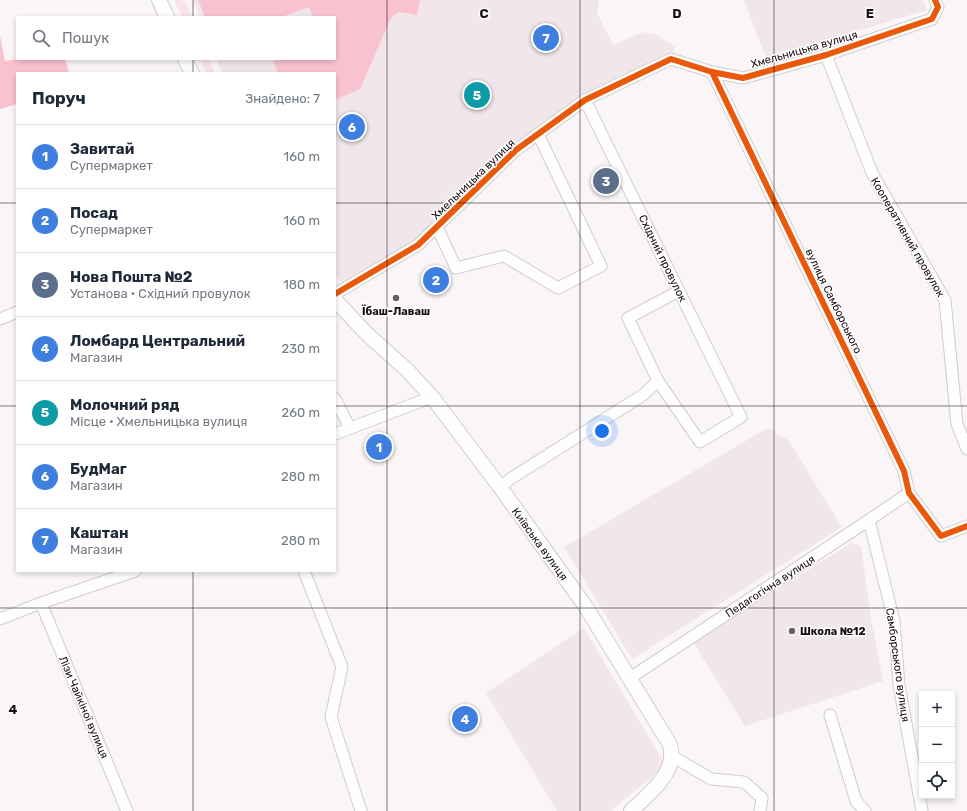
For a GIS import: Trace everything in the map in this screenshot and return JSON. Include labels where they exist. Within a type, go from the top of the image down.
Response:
[{"type":"main road","points":[[159,0],[167,16]]},
{"type":"main road","points":[[186,60],[192,72]]},
{"type":"main road","name":"Київська вулиця","points":[[336,301],[366,333],[407,370],[432,397],[500,487],[586,607],[670,746],[672,756]]},
{"type":"main road","points":[[632,811],[664,777],[670,767],[672,756]]},
{"type":"street","name":"Хмельницька вулиця","points":[[336,293],[418,245],[516,150],[584,100],[671,59],[712,72],[743,78],[826,55],[932,19],[937,3]]},
{"type":"street","name":"Кооперативний провулок","points":[[826,55],[873,175],[945,300],[957,424],[967,449]]},
{"type":"street","name":"вулиця Самборського","points":[[712,72],[904,471],[909,493],[941,536],[967,526]]},
{"type":"street","name":"Східний провулок","points":[[584,100],[741,417],[700,442],[658,381]]},
{"type":"street","points":[[436,227],[456,268],[504,256],[558,288],[601,266],[538,134]]},
{"type":"street","points":[[500,487],[510,479],[643,395],[658,381],[628,318],[679,291]]},
{"type":"street","points":[[0,319],[16,312]]},
{"type":"street","points":[[336,434],[432,397]]},
{"type":"street","points":[[336,401],[350,428]]},
{"type":"street","name":"Педагогічна вулиця","points":[[630,678],[909,493]]},
{"type":"street","name":"Самборського вулиця","points":[[870,520],[894,621],[900,685],[922,811]]},
{"type":"street","points":[[0,620],[41,603],[131,572]]},
{"type":"street","points":[[304,572],[342,668],[331,717],[361,811]]},
{"type":"street","name":"Лізи Чайкіної вулиця","points":[[41,603],[127,811]]},
{"type":"street","points":[[830,715],[856,801],[865,811]]},
{"type":"street","points":[[672,756],[711,779],[744,782],[762,798],[760,811]]},
{"type":"shaded area","points":[[174,0],[185,0],[192,16],[182,16]]},
{"type":"shaded area","points":[[193,0],[599,0],[597,13],[613,45],[643,32],[657,35],[675,47],[671,56],[583,97],[417,242],[343,285],[336,275],[336,72],[222,72],[217,60],[336,60],[336,16],[200,16]]},
{"type":"shaded area","points":[[198,0],[420,0],[417,15],[398,12],[391,18],[360,89],[336,100],[336,72],[278,72],[273,62],[278,60],[336,60],[336,16],[313,16],[309,7],[285,16],[205,16]]},
{"type":"shaded area","points":[[744,0],[923,0],[927,10],[766,58]]},
{"type":"shaded area","points":[[0,36],[5,61],[16,59],[65,60],[69,72],[16,72],[16,104],[0,109]]},
{"type":"shaded area","points":[[200,60],[209,60],[215,72],[206,72]]},
{"type":"shaded area","points":[[768,428],[788,440],[842,527],[632,659],[564,547]]},
{"type":"shaded area","name":"Школа №12","points":[[851,543],[861,546],[871,619],[883,681],[745,726],[693,642]]},
{"type":"shaded area","points":[[584,628],[666,766],[610,811],[557,811],[486,693]]},
{"type":"cycle path","points":[[336,293],[418,245],[516,150],[585,100],[671,59],[712,72],[743,78],[826,55],[932,19],[938,7],[935,0]]},
{"type":"cycle path","points":[[712,72],[904,471],[909,493],[941,536],[967,526]]},
{"type":"place","name":"Каштан","points":[[546,38]]},
{"type":"place","name":"Молочний ряд","points":[[477,95]]},
{"type":"place","name":"БудМаг","points":[[352,127]]},
{"type":"place","name":"Нова Пошта №2","points":[[606,181]]},
{"type":"place","name":"Посад","points":[[436,280]]},
{"type":"place","name":"Їбаш-Лаваш","points":[[396,298]]},
{"type":"place","name":"Завитай","points":[[379,447]]},
{"type":"place","name":"Школа №12","points":[[792,631]]},
{"type":"place","name":"Ломбард Центральний","points":[[465,719]]}]
